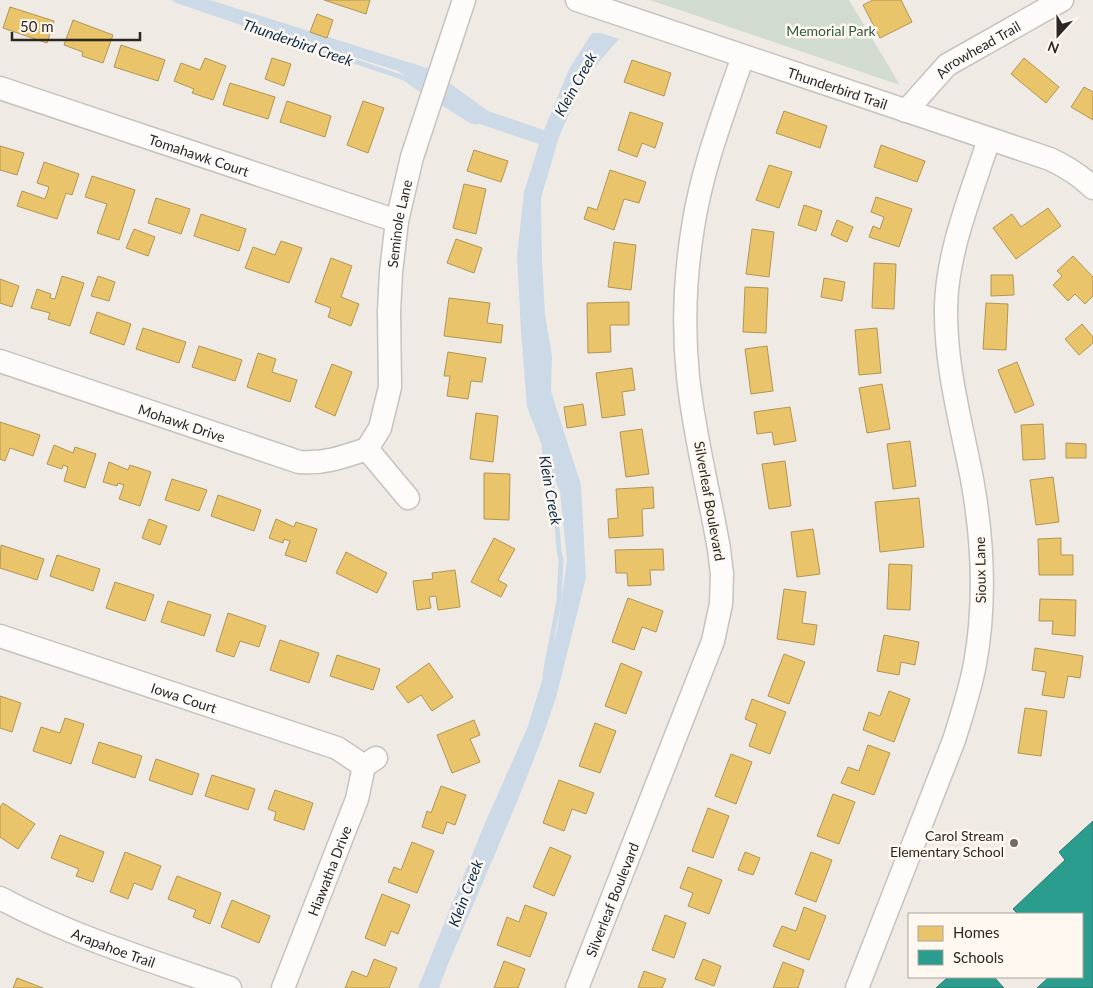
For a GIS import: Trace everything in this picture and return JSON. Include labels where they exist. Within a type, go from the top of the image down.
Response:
[{"type":"street","name":"Seminole Lane","points":[[367,449],[380,428],[390,387],[389,312],[391,272],[398,221],[412,157],[464,0]]},
{"type":"street","name":"Thunderbird Trail","points":[[577,0],[1050,159],[1068,167],[1093,188]]},
{"type":"street","name":"Arrowhead Trail","points":[[906,111],[947,65],[1062,0]]},
{"type":"street","name":"Silverleaf Boulevard","points":[[577,988],[713,640],[721,604],[722,574],[719,548],[688,378],[685,332],[686,283],[693,226],[698,203],[710,156],[743,56]]},
{"type":"street","name":"Tomahawk Court","points":[[0,88],[398,221]]},
{"type":"street","name":"Sioux Lane","points":[[857,988],[954,740],[967,700],[975,663],[982,596],[980,532],[947,348],[946,305],[949,273],[956,241],[989,139]]},
{"type":"street","name":"Mohawk Drive","points":[[0,362],[299,462],[316,463],[344,458],[367,449]]},
{"type":"street","points":[[367,449],[408,498]]},
{"type":"street","name":"Iowa Court","points":[[0,636],[337,748],[370,762]]},
{"type":"street","name":"Hiawatha Drive","points":[[283,988],[370,762]]},
{"type":"street","name":"Arapahoe Trail","points":[[0,898],[35,917],[94,942],[230,988]]},
{"type":"green space","name":"Memorial Park","points":[[650,0],[849,0],[900,85]]},
{"type":"water","points":[[177,0],[210,0],[430,69],[488,111],[544,130],[569,69],[592,33],[601,33],[626,0],[648,0],[619,39],[585,78],[559,137],[541,198],[545,315],[552,356],[551,391],[581,485],[586,578],[556,698],[542,738],[439,988],[418,988],[482,830],[528,726],[557,631],[567,560],[560,492],[527,407],[521,331],[517,256],[524,192],[539,144],[471,121],[398,71]]},
{"type":"pier","points":[[626,0],[648,0],[619,39],[601,33]]},
{"type":"building: Homes","points":[[324,0],[370,0],[366,14]]},
{"type":"building: Homes","points":[[873,0],[901,0],[912,22],[880,38],[863,5]]},
{"type":"building: Homes","points":[[10,7],[54,21],[47,43],[3,28]]},
{"type":"building: Homes","points":[[317,14],[333,20],[327,38],[310,32]]},
{"type":"building: Homes","points":[[73,20],[113,35],[103,63],[82,56],[83,52],[64,45]]},
{"type":"building: Homes","points":[[121,45],[165,60],[158,81],[114,67]]},
{"type":"building: Homes","points":[[205,58],[226,66],[213,100],[192,93],[194,89],[174,81],[181,63],[200,70]]},
{"type":"building: Homes","points":[[272,58],[291,64],[284,86],[265,79]]},
{"type":"building: Homes","points":[[1024,58],[1059,87],[1046,103],[1011,74]]},
{"type":"building: Homes","points":[[632,60],[671,73],[664,96],[624,82]]},
{"type":"building: Homes","points":[[230,83],[275,97],[268,119],[223,105]]},
{"type":"building: Homes","points":[[1084,87],[1093,92],[1093,120],[1071,107]]},
{"type":"building: Homes","points":[[287,101],[331,116],[325,137],[280,122]]},
{"type":"building: Homes","points":[[363,101],[384,108],[368,153],[347,145]]},
{"type":"building: Homes","points":[[784,111],[827,126],[820,148],[776,133]]},
{"type":"building: Homes","points":[[630,112],[663,123],[655,148],[642,143],[637,157],[618,150]]},
{"type":"building: Homes","points":[[881,145],[925,161],[917,182],[874,167]]},
{"type":"building: Homes","points":[[0,146],[24,153],[17,175],[0,170]]},
{"type":"building: Homes","points":[[474,150],[508,161],[501,182],[467,171]]},
{"type":"building: Homes","points":[[44,162],[79,174],[72,195],[66,193],[57,219],[17,206],[22,191],[45,199],[49,187],[37,183]]},
{"type":"building: Homes","points":[[769,165],[792,172],[779,208],[756,200]]},
{"type":"building: Homes","points":[[610,170],[646,182],[639,203],[624,199],[614,230],[584,219],[588,207],[597,210]]},
{"type":"building: Homes","points":[[92,176],[135,190],[119,240],[97,233],[107,204],[85,197]]},
{"type":"building: Homes","points":[[464,184],[486,189],[476,234],[453,228]]},
{"type":"building: Homes","points":[[876,197],[912,209],[899,247],[869,237],[873,226],[880,229],[884,217],[871,212]]},
{"type":"building: Homes","points":[[156,198],[190,209],[181,234],[148,223]]},
{"type":"building: Homes","points":[[804,205],[822,211],[816,231],[798,225]]},
{"type":"building: Homes","points":[[1048,208],[1061,226],[1016,259],[993,228],[1012,214],[1021,227]]},
{"type":"building: Homes","points":[[201,214],[246,229],[239,251],[194,236]]},
{"type":"building: Homes","points":[[837,220],[853,227],[847,242],[831,235]]},
{"type":"building: Homes","points":[[134,229],[155,237],[148,256],[126,248]]},
{"type":"building: Homes","points":[[752,229],[774,232],[769,277],[746,274]]},
{"type":"building: Homes","points":[[456,239],[482,248],[474,273],[447,263]]},
{"type":"building: Homes","points":[[281,241],[302,248],[289,283],[245,268],[253,247],[275,255]]},
{"type":"building: Homes","points":[[614,242],[636,245],[631,290],[608,287]]},
{"type":"building: Homes","points":[[1073,256],[1093,277],[1093,296],[1085,304],[1075,294],[1068,301],[1053,285],[1062,276],[1057,271]]},
{"type":"building: Homes","points":[[331,258],[352,266],[341,297],[359,304],[351,326],[328,317],[331,308],[315,302]]},
{"type":"building: Homes","points":[[874,263],[896,264],[894,309],[872,308]]},
{"type":"building: Homes","points":[[991,275],[1013,275],[1014,295],[991,296]]},
{"type":"building: Homes","points":[[62,276],[84,283],[70,326],[48,319],[50,313],[31,308],[37,289],[51,294],[50,298],[55,299]]},
{"type":"building: Homes","points":[[98,276],[115,282],[109,301],[91,296]]},
{"type":"building: Homes","points":[[824,278],[845,282],[842,301],[821,297]]},
{"type":"building: Homes","points":[[0,279],[19,286],[12,307],[0,303]]},
{"type":"building: Homes","points":[[745,287],[768,288],[766,333],[743,332]]},
{"type":"building: Homes","points":[[449,298],[490,303],[487,323],[503,325],[501,343],[444,336]]},
{"type":"building: Homes","points":[[629,302],[629,325],[610,325],[611,352],[588,353],[587,303]]},
{"type":"building: Homes","points":[[986,303],[1008,304],[1006,350],[983,349]]},
{"type":"building: Homes","points":[[97,312],[131,324],[124,345],[90,333]]},
{"type":"building: Homes","points":[[1082,324],[1093,337],[1093,343],[1079,355],[1065,339]]},
{"type":"building: Homes","points":[[143,328],[186,342],[179,363],[136,349]]},
{"type":"building: Homes","points":[[877,328],[881,373],[859,375],[855,330]]},
{"type":"building: Homes","points":[[199,346],[242,360],[235,381],[192,367]]},
{"type":"building: Homes","points":[[767,346],[773,391],[751,394],[745,349]]},
{"type":"building: Homes","points":[[448,352],[486,358],[482,382],[471,381],[468,399],[447,396],[450,376],[444,376]]},
{"type":"building: Homes","points":[[258,353],[276,359],[272,372],[297,380],[290,402],[247,387]]},
{"type":"building: Homes","points":[[1017,362],[1034,405],[1015,413],[998,370]]},
{"type":"building: Homes","points":[[332,364],[352,372],[335,416],[315,407]]},
{"type":"building: Homes","points":[[632,368],[635,390],[622,392],[625,415],[602,418],[596,373]]},
{"type":"building: Homes","points":[[882,384],[890,429],[867,433],[859,388]]},
{"type":"building: Homes","points":[[583,404],[586,425],[567,428],[564,407]]},
{"type":"building: Homes","points":[[790,407],[796,441],[774,445],[772,432],[757,434],[754,412]]},
{"type":"building: Homes","points":[[476,413],[498,416],[493,462],[470,459]]},
{"type":"building: Homes","points":[[0,422],[40,435],[33,456],[10,448],[5,461],[0,459]]},
{"type":"building: Homes","points":[[1043,424],[1045,459],[1023,460],[1021,425]]},
{"type":"building: Homes","points":[[642,429],[649,474],[626,477],[620,432]]},
{"type":"building: Homes","points":[[910,441],[916,486],[893,489],[887,444]]},
{"type":"building: Homes","points":[[1066,443],[1086,444],[1086,458],[1066,458]]},
{"type":"building: Homes","points":[[54,445],[73,453],[75,447],[96,454],[85,488],[64,481],[68,467],[63,465],[62,469],[47,464]]},
{"type":"building: Homes","points":[[785,461],[791,506],[769,509],[762,464]]},
{"type":"building: Homes","points":[[109,462],[128,470],[130,465],[151,472],[140,506],[119,499],[124,485],[118,483],[117,486],[103,482]]},
{"type":"building: Homes","points":[[484,473],[510,474],[509,520],[484,519]]},
{"type":"building: Homes","points":[[1053,477],[1059,522],[1036,525],[1030,480]]},
{"type":"building: Homes","points":[[172,479],[207,490],[199,511],[165,500]]},
{"type":"building: Homes","points":[[653,487],[654,508],[642,509],[643,536],[609,538],[608,519],[618,518],[616,489]]},
{"type":"building: Homes","points":[[218,495],[261,510],[254,531],[211,516]]},
{"type":"building: Homes","points":[[919,498],[924,547],[880,552],[875,502]]},
{"type":"building: Homes","points":[[149,519],[167,526],[160,545],[142,538]]},
{"type":"building: Homes","points":[[276,519],[294,527],[296,522],[317,529],[306,562],[285,555],[290,541],[284,539],[283,543],[269,538]]},
{"type":"building: Homes","points":[[813,529],[820,574],[797,577],[791,532]]},
{"type":"building: Homes","points":[[494,538],[515,549],[498,580],[507,585],[501,597],[471,582]]},
{"type":"building: Homes","points":[[1061,538],[1061,555],[1073,555],[1073,575],[1039,575],[1038,539]]},
{"type":"building: Homes","points":[[1,545],[44,559],[37,580],[0,568]]},
{"type":"building: Homes","points":[[663,549],[664,570],[650,570],[651,585],[628,586],[627,573],[616,573],[615,550]]},
{"type":"building: Homes","points":[[346,552],[387,573],[377,593],[336,573]]},
{"type":"building: Homes","points":[[57,555],[100,569],[93,591],[50,576]]},
{"type":"building: Homes","points":[[889,564],[912,565],[910,610],[887,609]]},
{"type":"building: Homes","points":[[455,570],[460,607],[438,610],[436,596],[429,597],[431,608],[417,610],[413,581],[433,579],[432,573]]},
{"type":"building: Homes","points":[[115,582],[154,595],[145,621],[106,608]]},
{"type":"building: Homes","points":[[784,589],[806,592],[802,623],[817,625],[814,645],[777,639]]},
{"type":"building: Homes","points":[[628,598],[663,611],[656,632],[642,627],[634,650],[612,642]]},
{"type":"building: Homes","points":[[1040,599],[1076,600],[1075,636],[1052,634],[1053,621],[1039,621]]},
{"type":"building: Homes","points":[[168,601],[211,615],[204,636],[161,622]]},
{"type":"building: Homes","points":[[228,613],[266,626],[259,647],[240,641],[234,657],[216,651]]},
{"type":"building: Homes","points":[[884,635],[919,642],[915,665],[901,662],[899,675],[877,671]]},
{"type":"building: Homes","points":[[280,640],[319,653],[309,683],[270,670]]},
{"type":"building: Homes","points":[[1035,648],[1083,656],[1080,678],[1068,676],[1064,698],[1042,695],[1046,672],[1032,670]]},
{"type":"building: Homes","points":[[784,654],[805,662],[789,704],[768,696]]},
{"type":"building: Homes","points":[[337,655],[380,669],[373,690],[330,676]]},
{"type":"building: Homes","points":[[429,663],[453,697],[432,711],[421,695],[408,703],[396,687]]},
{"type":"building: Homes","points":[[621,663],[642,672],[626,714],[605,706]]},
{"type":"building: Homes","points":[[889,691],[910,699],[894,742],[863,730],[869,712],[880,716]]},
{"type":"building: Homes","points":[[0,696],[21,703],[12,732],[0,728]]},
{"type":"building: Homes","points":[[752,699],[786,712],[770,754],[749,746],[757,724],[745,719]]},
{"type":"building: Homes","points":[[1025,708],[1047,711],[1041,756],[1018,753]]},
{"type":"building: Homes","points":[[65,718],[84,724],[71,764],[33,751],[41,727],[60,733]]},
{"type":"building: Homes","points":[[474,720],[480,735],[470,739],[480,762],[452,773],[437,735]]},
{"type":"building: Homes","points":[[595,723],[616,731],[600,773],[579,766]]},
{"type":"building: Homes","points":[[99,742],[142,756],[135,778],[92,763]]},
{"type":"building: Homes","points":[[868,745],[890,753],[874,795],[841,783],[848,767],[859,771]]},
{"type":"building: Homes","points":[[731,754],[752,762],[736,804],[715,796]]},
{"type":"building: Homes","points":[[156,759],[199,774],[192,795],[149,780]]},
{"type":"building: Homes","points":[[212,775],[255,789],[248,810],[205,796]]},
{"type":"building: Homes","points":[[559,780],[594,793],[586,814],[572,809],[564,831],[543,823]]},
{"type":"building: Homes","points":[[441,786],[466,795],[455,825],[447,822],[443,834],[422,827],[427,811],[431,813]]},
{"type":"building: Homes","points":[[275,790],[313,803],[304,830],[274,820],[276,812],[268,809]]},
{"type":"building: Homes","points":[[833,794],[855,802],[839,844],[817,836]]},
{"type":"building: Homes","points":[[3,803],[35,824],[18,849],[0,837],[0,807]]},
{"type":"building: Homes","points":[[708,808],[729,816],[713,858],[692,851]]},
{"type":"building: Homes","points":[[60,835],[104,852],[93,882],[76,876],[79,869],[51,858]]},
{"type":"building: Homes","points":[[412,842],[434,851],[417,893],[388,882],[394,867],[401,870]]},
{"type":"building: Homes","points":[[550,847],[571,856],[554,896],[533,887]]},
{"type":"building: Homes","points":[[125,852],[161,866],[152,890],[134,883],[128,899],[110,892]]},
{"type":"building: Homes","points":[[745,852],[760,858],[753,875],[738,870]]},
{"type":"building: Homes","points":[[811,852],[832,860],[816,902],[795,894]]},
{"type":"building: Homes","points":[[688,867],[722,880],[709,914],[688,906],[693,893],[680,888]]},
{"type":"building: Homes","points":[[177,876],[221,893],[210,924],[193,917],[196,910],[168,899]]},
{"type":"building: Homes","points":[[382,894],[410,905],[398,934],[391,931],[385,946],[365,938]]},
{"type":"building: Homes","points":[[232,900],[270,916],[259,943],[221,927]]},
{"type":"building: Homes","points":[[525,905],[547,913],[530,957],[497,945],[507,917],[519,922]]},
{"type":"building: Homes","points":[[804,907],[826,916],[809,960],[773,946],[782,926],[796,931]]},
{"type":"building: Homes","points":[[665,915],[686,923],[674,958],[652,950]]},
{"type":"building: Homes","points":[[374,959],[397,968],[389,988],[345,988],[352,971],[367,977]]},
{"type":"building: Homes","points":[[703,959],[721,966],[714,986],[695,979]]},
{"type":"building: Homes","points":[[504,961],[525,969],[518,988],[494,988]]},
{"type":"building: Homes","points":[[783,962],[804,970],[798,988],[773,988]]},
{"type":"building: Homes","points":[[644,971],[666,979],[662,988],[638,988]]},
{"type":"building: Homes","points":[[17,978],[43,988],[13,988]]},
{"type":"building: Schools","points":[[1093,821],[1093,988],[1037,988],[1048,978],[1083,978],[1083,913],[1017,913],[1013,909],[1065,860],[1059,852]]},
{"type":"building: Schools","points":[[947,978],[995,978],[1004,988],[936,988]]},
{"type":"waterway","name":"Thunderbird Creek","points":[[175,0],[404,78],[420,89]]},
{"type":"waterway","name":"Thunderbird Creek","points":[[444,104],[471,121],[477,122]]},
{"type":"waterway","name":"Klein Creek","points":[[544,448],[555,501],[561,560],[559,601],[545,674]]},
{"type":"place","name":"Carol Stream Elementary School","points":[[1014,843]]}]
